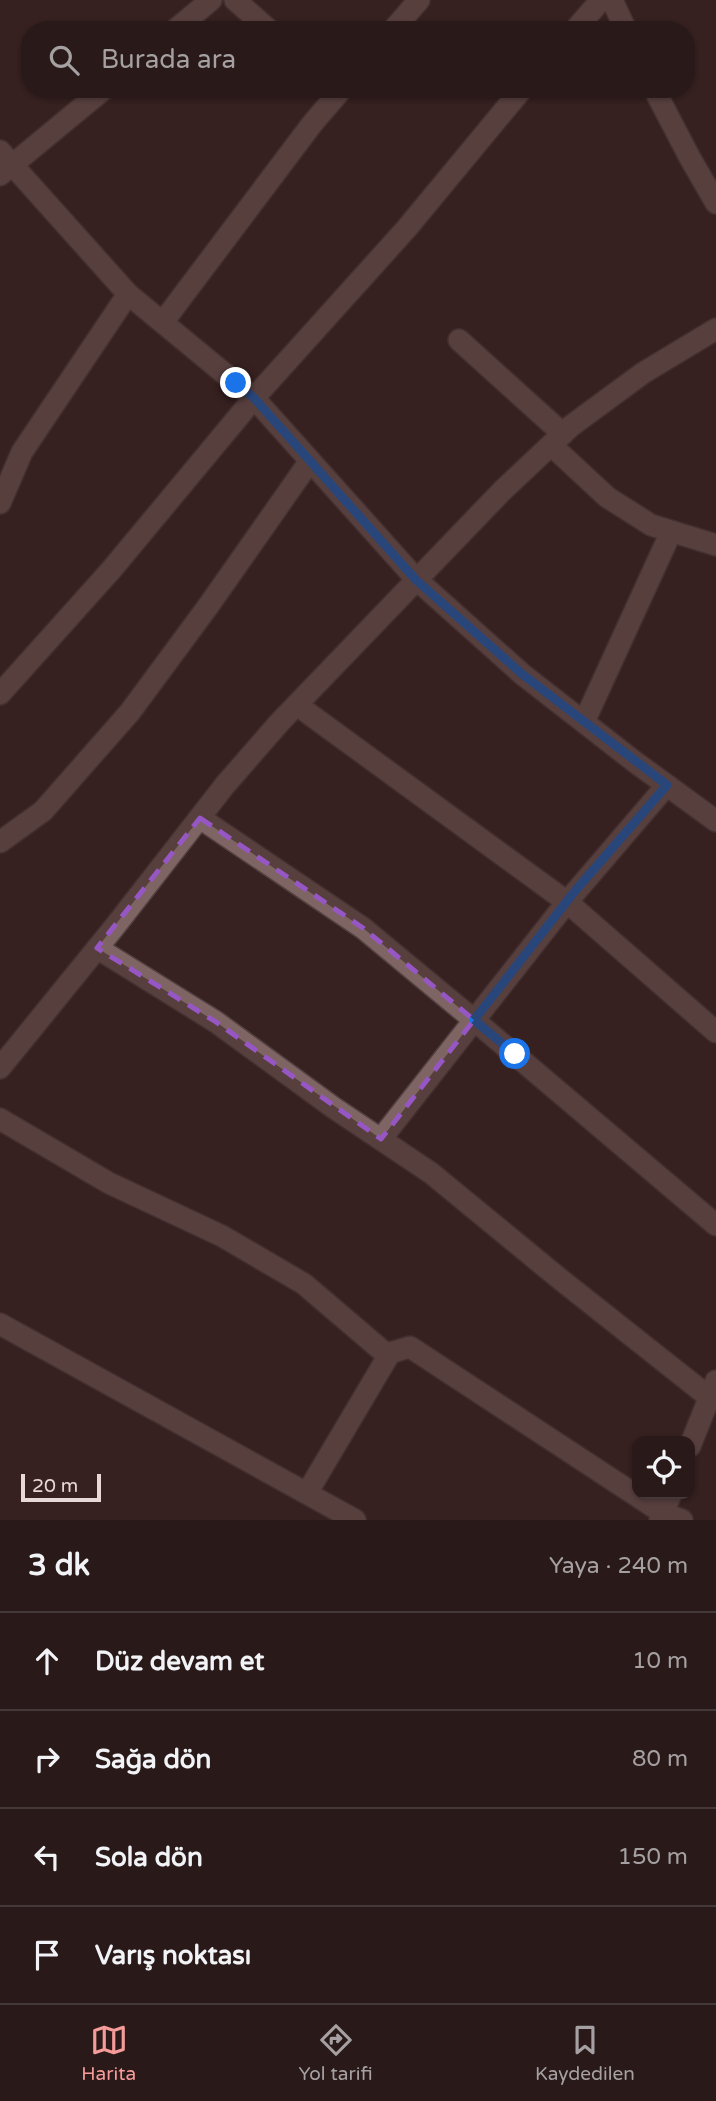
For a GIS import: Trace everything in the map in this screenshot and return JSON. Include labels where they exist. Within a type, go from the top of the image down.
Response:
[{"type":"street","points":[[186,21],[211,0]]},
{"type":"street","points":[[235,0],[259,21]]},
{"type":"street","points":[[401,21],[419,0]]},
{"type":"street","points":[[583,21],[601,0]]},
{"type":"street","points":[[612,0],[622,21]]},
{"type":"street","points":[[92,98],[4,164],[128,294],[254,398],[416,580],[522,674],[667,785],[715,817]]},
{"type":"street","points":[[163,322],[333,98]]},
{"type":"street","points":[[0,694],[112,569],[254,398],[408,228],[515,98]]},
{"type":"street","points":[[659,98],[716,203]]},
{"type":"street","points":[[0,503],[22,452],[128,294]]},
{"type":"street","points":[[0,1068],[225,785],[297,705],[502,491],[557,439],[643,373],[716,329]]},
{"type":"street","points":[[459,340],[557,439],[607,497],[651,526],[716,545]]},
{"type":"street","points":[[0,456],[22,452]]},
{"type":"street","points":[[0,842],[43,811],[130,712],[310,461]]},
{"type":"street","points":[[584,722],[671,532]]},
{"type":"street","points":[[297,705],[566,902],[716,1032]]},
{"type":"street","points":[[381,1139],[566,902],[667,785]]},
{"type":"street","points":[[200,818],[363,928],[716,1225]]},
{"type":"street","points":[[97,948],[216,1022],[334,1108],[431,1172],[561,1279],[713,1389],[694,1436]]},
{"type":"street","points":[[0,1119],[108,1183],[222,1236],[304,1284],[386,1354],[410,1347],[669,1512]]},
{"type":"street","points":[[0,1324],[355,1520]]},
{"type":"street","points":[[307,1493],[390,1353]]},
{"type":"highlighted area","points":[[200,818],[363,928],[474,1020],[381,1139],[216,1022],[97,948]]},
{"type":"route","points":[[236,383],[254,398],[416,580],[522,674],[667,785],[575,891],[474,1020],[515,1054]]}]
